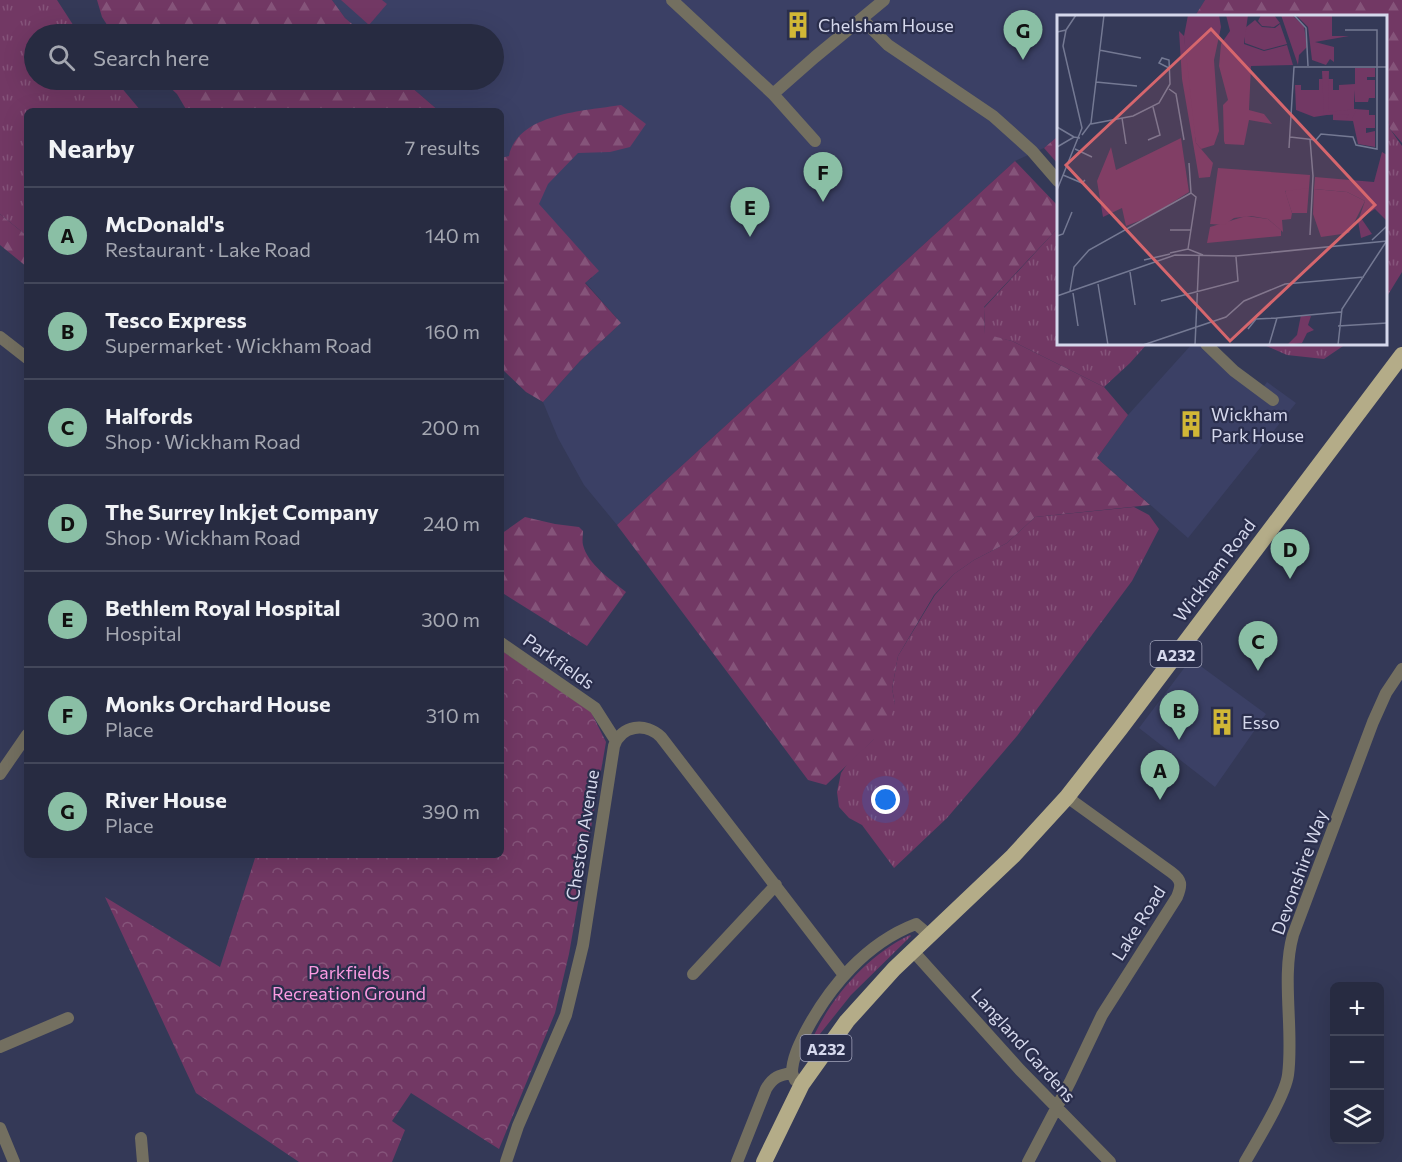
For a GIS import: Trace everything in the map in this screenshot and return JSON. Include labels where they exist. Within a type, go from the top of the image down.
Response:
[{"type":"highway","name":"Wickham Road","points":[[764,1162],[797,1078],[854,1011],[929,935],[1019,850],[1067,796],[1402,355]]},
{"type":"street","points":[[672,0],[773,94],[815,141]]},
{"type":"street","points":[[773,94],[884,0]]},
{"type":"street","points":[[862,19],[888,45],[993,116],[1057,179]]},
{"type":"street","points":[[0,338],[24,356]]},
{"type":"street","points":[[1207,345],[1234,371],[1273,400]]},
{"type":"street","name":"Parkfields","points":[[504,645],[595,708],[616,741]]},
{"type":"street","name":"Devonshire Way","points":[[1245,1162],[1282,1093],[1288,1076],[1289,964],[1293,936],[1373,722],[1386,693],[1402,669]]},
{"type":"street","points":[[616,741],[624,732],[636,727],[657,733],[844,975]]},
{"type":"street","points":[[0,774],[24,740]]},
{"type":"street","name":"Cheston Avenue","points":[[507,1162],[518,1126],[566,1015],[571,997],[583,945],[616,741]]},
{"type":"street","name":"Lake Road","points":[[1056,1109],[1102,1016],[1177,897],[1181,884],[1171,872],[1067,796]]},
{"type":"street","points":[[693,974],[776,885]]},
{"type":"street","name":"Wickham Road","points":[[737,1162],[766,1089],[778,1075],[797,1078],[800,1045],[823,1001],[844,975],[898,930],[916,924],[929,935]]},
{"type":"street","name":"Langland Gardens","points":[[913,951],[1056,1109],[1110,1162]]},
{"type":"street","points":[[0,1047],[68,1018]]},
{"type":"street","points":[[1028,1162],[1056,1109]]},
{"type":"street","points":[[0,1128],[14,1162]]},
{"type":"street","points":[[141,1138],[143,1162]]},
{"type":"shaded area","points":[[332,0],[1205,0],[1196,15],[1057,15],[1057,137],[1044,148],[1015,161],[617,525],[584,485],[558,438],[543,402],[580,361],[621,323],[585,282],[592,278],[504,169],[504,108],[436,108],[415,90],[504,90],[504,24],[352,24]]},
{"type":"shaded area","points":[[1191,345],[1200,345],[1231,374],[1258,394],[1267,382],[1296,403],[1188,538],[1097,458],[1128,415]]},
{"type":"shaded area","name":"Esso","points":[[1191,659],[1266,714],[1215,787],[1139,728]]},
{"type":"green space","points":[[0,0],[57,0],[73,24],[24,24],[24,90],[123,90],[138,108],[24,108],[24,234],[0,214]]},
{"type":"green space","points":[[97,0],[332,0],[352,24],[107,24]]},
{"type":"green space","points":[[341,0],[382,0],[387,4],[368,24]]},
{"type":"green space","points":[[1205,0],[1402,0],[1402,143],[1390,129],[1387,116],[1387,15],[1196,15]]},
{"type":"green space","points":[[173,90],[415,90],[436,108],[185,108]]},
{"type":"green space","points":[[621,105],[646,124],[630,147],[610,152],[578,153],[548,184],[539,204],[599,271],[585,283],[621,323],[580,361],[543,402],[526,392],[504,371],[504,157],[509,156],[515,142],[525,131],[539,123],[572,112]]},
{"type":"green space","points":[[1387,116],[1390,129],[1402,146],[1402,272],[1387,296]]},
{"type":"green space","points":[[1057,137],[1057,163],[1044,148]]},
{"type":"green space","points":[[1015,161],[1057,205],[1057,229],[984,307],[985,334],[1012,341],[1104,387],[1128,415],[1097,458],[1150,505],[1035,517],[1007,543],[974,560],[954,574],[934,595],[898,656],[892,689],[895,703],[887,727],[826,785],[808,780],[617,525]]},
{"type":"green space","points":[[0,214],[24,234],[24,265],[0,245]]},
{"type":"green space","points":[[1057,229],[1057,345],[1146,345],[1104,387],[1012,341],[985,335],[984,308]]},
{"type":"green space","points":[[1264,345],[1345,345],[1324,359],[1287,355]]},
{"type":"green space","points":[[1134,507],[1149,515],[1159,529],[1132,581],[1017,736],[947,818],[894,868],[862,825],[849,818],[839,807],[837,792],[841,773],[848,763],[873,740],[895,703],[892,689],[898,656],[935,595],[954,574],[974,560],[1007,543],[1035,517]]},
{"type":"green space","points":[[525,517],[579,527],[583,531],[583,545],[589,558],[626,592],[587,646],[504,594],[504,532]]},
{"type":"green space","name":"Parkfields Recreation Ground","points":[[504,652],[591,712],[606,742],[569,954],[555,1013],[499,1149],[411,1093],[392,1121],[405,1130],[392,1162],[299,1162],[196,1093],[105,897],[220,967],[255,858],[504,858]]},
{"type":"green space","points":[[910,935],[851,995],[808,1049],[825,1015],[849,983],[878,955]]},
{"type":"place","name":"Chelsham House","points":[[798,25]]},
{"type":"place","name":"River House","points":[[1023,60]]},
{"type":"place","name":"Monks Orchard House","points":[[823,202]]},
{"type":"place","name":"Bethlem Royal Hospital","points":[[750,237]]},
{"type":"place","name":"Wickham Park House","points":[[1191,424]]},
{"type":"place","name":"The Surrey Inkjet Company","points":[[1290,579]]},
{"type":"place","name":"Halfords","points":[[1258,671]]},
{"type":"place","name":"Esso","points":[[1222,722]]},
{"type":"place","name":"Tesco Express","points":[[1179,740]]},
{"type":"place","name":"McDonald's","points":[[1160,800]]}]
